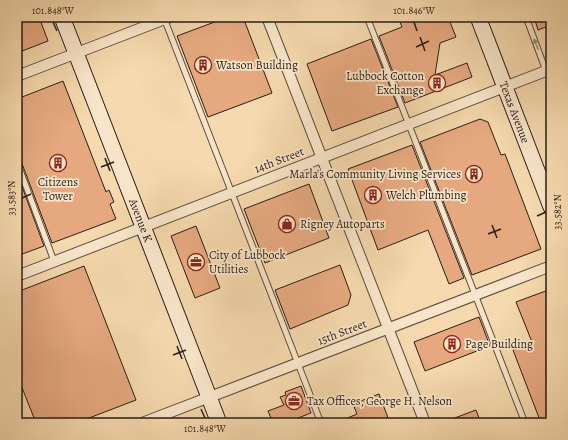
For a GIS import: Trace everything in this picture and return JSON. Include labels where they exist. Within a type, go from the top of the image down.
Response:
[{"type":"main road","name":"Avenue K","points":[[62,17],[220,423]]},
{"type":"main road","name":"Texas Avenue","points":[[478,17],[551,207]]},
{"type":"street","points":[[267,17],[425,423]]},
{"type":"street","points":[[17,76],[166,18]]},
{"type":"street","name":"14th Street","points":[[17,276],[549,70]]},
{"type":"street","name":"15th Street","points":[[142,423],[551,266]]},
{"type":"lane","points":[[367,17],[525,423]]},
{"type":"lane","points":[[526,17],[549,70]]},
{"type":"lane","points":[[166,18],[231,193],[321,423]]},
{"type":"lane","points":[[17,162],[54,261]]},
{"type":"building","points":[[17,17],[39,17],[48,41],[17,53]]},
{"type":"building","points":[[228,17],[243,17],[272,93],[208,117],[177,36]]},
{"type":"building","points":[[398,17],[448,17],[456,37],[440,43],[435,75],[467,63],[472,77],[405,103],[379,36],[402,27]]},
{"type":"building","points":[[534,17],[551,17],[551,25],[538,30]]},
{"type":"building","points":[[371,39],[398,107],[332,131],[307,64]]},
{"type":"building","name":"Citizens Tower","points":[[63,81],[106,192],[109,190],[114,202],[110,204],[116,219],[52,243],[21,161],[17,158],[17,99]]},
{"type":"building","points":[[480,119],[488,122],[501,155],[505,154],[541,249],[472,275],[420,142]]},
{"type":"building","name":"Welch Plumbing","points":[[412,145],[464,278],[449,284],[428,230],[378,250],[348,169]]},
{"type":"building","points":[[17,173],[44,246],[17,256]]},
{"type":"building","name":"Rigney Autoparts","points":[[309,184],[329,238],[265,263],[244,209]]},
{"type":"building","name":"City of Lubbock Utilities","points":[[196,226],[220,288],[195,298],[171,236]]},
{"type":"building","points":[[340,265],[351,295],[348,305],[290,329],[275,290]]},
{"type":"building","points":[[84,266],[136,400],[76,423],[36,423],[17,375],[17,292]]},
{"type":"building","points":[[551,289],[551,423],[541,423],[513,350],[532,342],[516,302]]},
{"type":"building","name":"Page Building","points":[[479,317],[490,346],[425,371],[414,342]]},
{"type":"building","name":"Tax Offices, George H. Nelson","points":[[301,386],[311,413],[285,423],[273,423],[268,411],[284,405],[280,397],[286,395],[285,392]]},
{"type":"building","points":[[379,394],[390,423],[336,423],[357,414],[353,404]]},
{"type":"building","points":[[476,410],[481,423],[444,423],[444,422]]},
{"type":"place","name":"Watson Building","points":[[203,65]]},
{"type":"place","name":"Lubbock Cotton Exchange","points":[[437,83]]},
{"type":"place","name":"Citizens Tower","points":[[58,163]]},
{"type":"place","name":"Marla's Community Living Services","points":[[474,174]]},
{"type":"place","name":"Welch Plumbing","points":[[373,195]]},
{"type":"place","name":"Rigney Autoparts","points":[[287,224]]},
{"type":"place","name":"City of Lubbock Utilities","points":[[196,262]]},
{"type":"place","name":"Page Building","points":[[452,344]]},
{"type":"place","name":"Tax Offices, George H. Nelson","points":[[294,401]]}]
